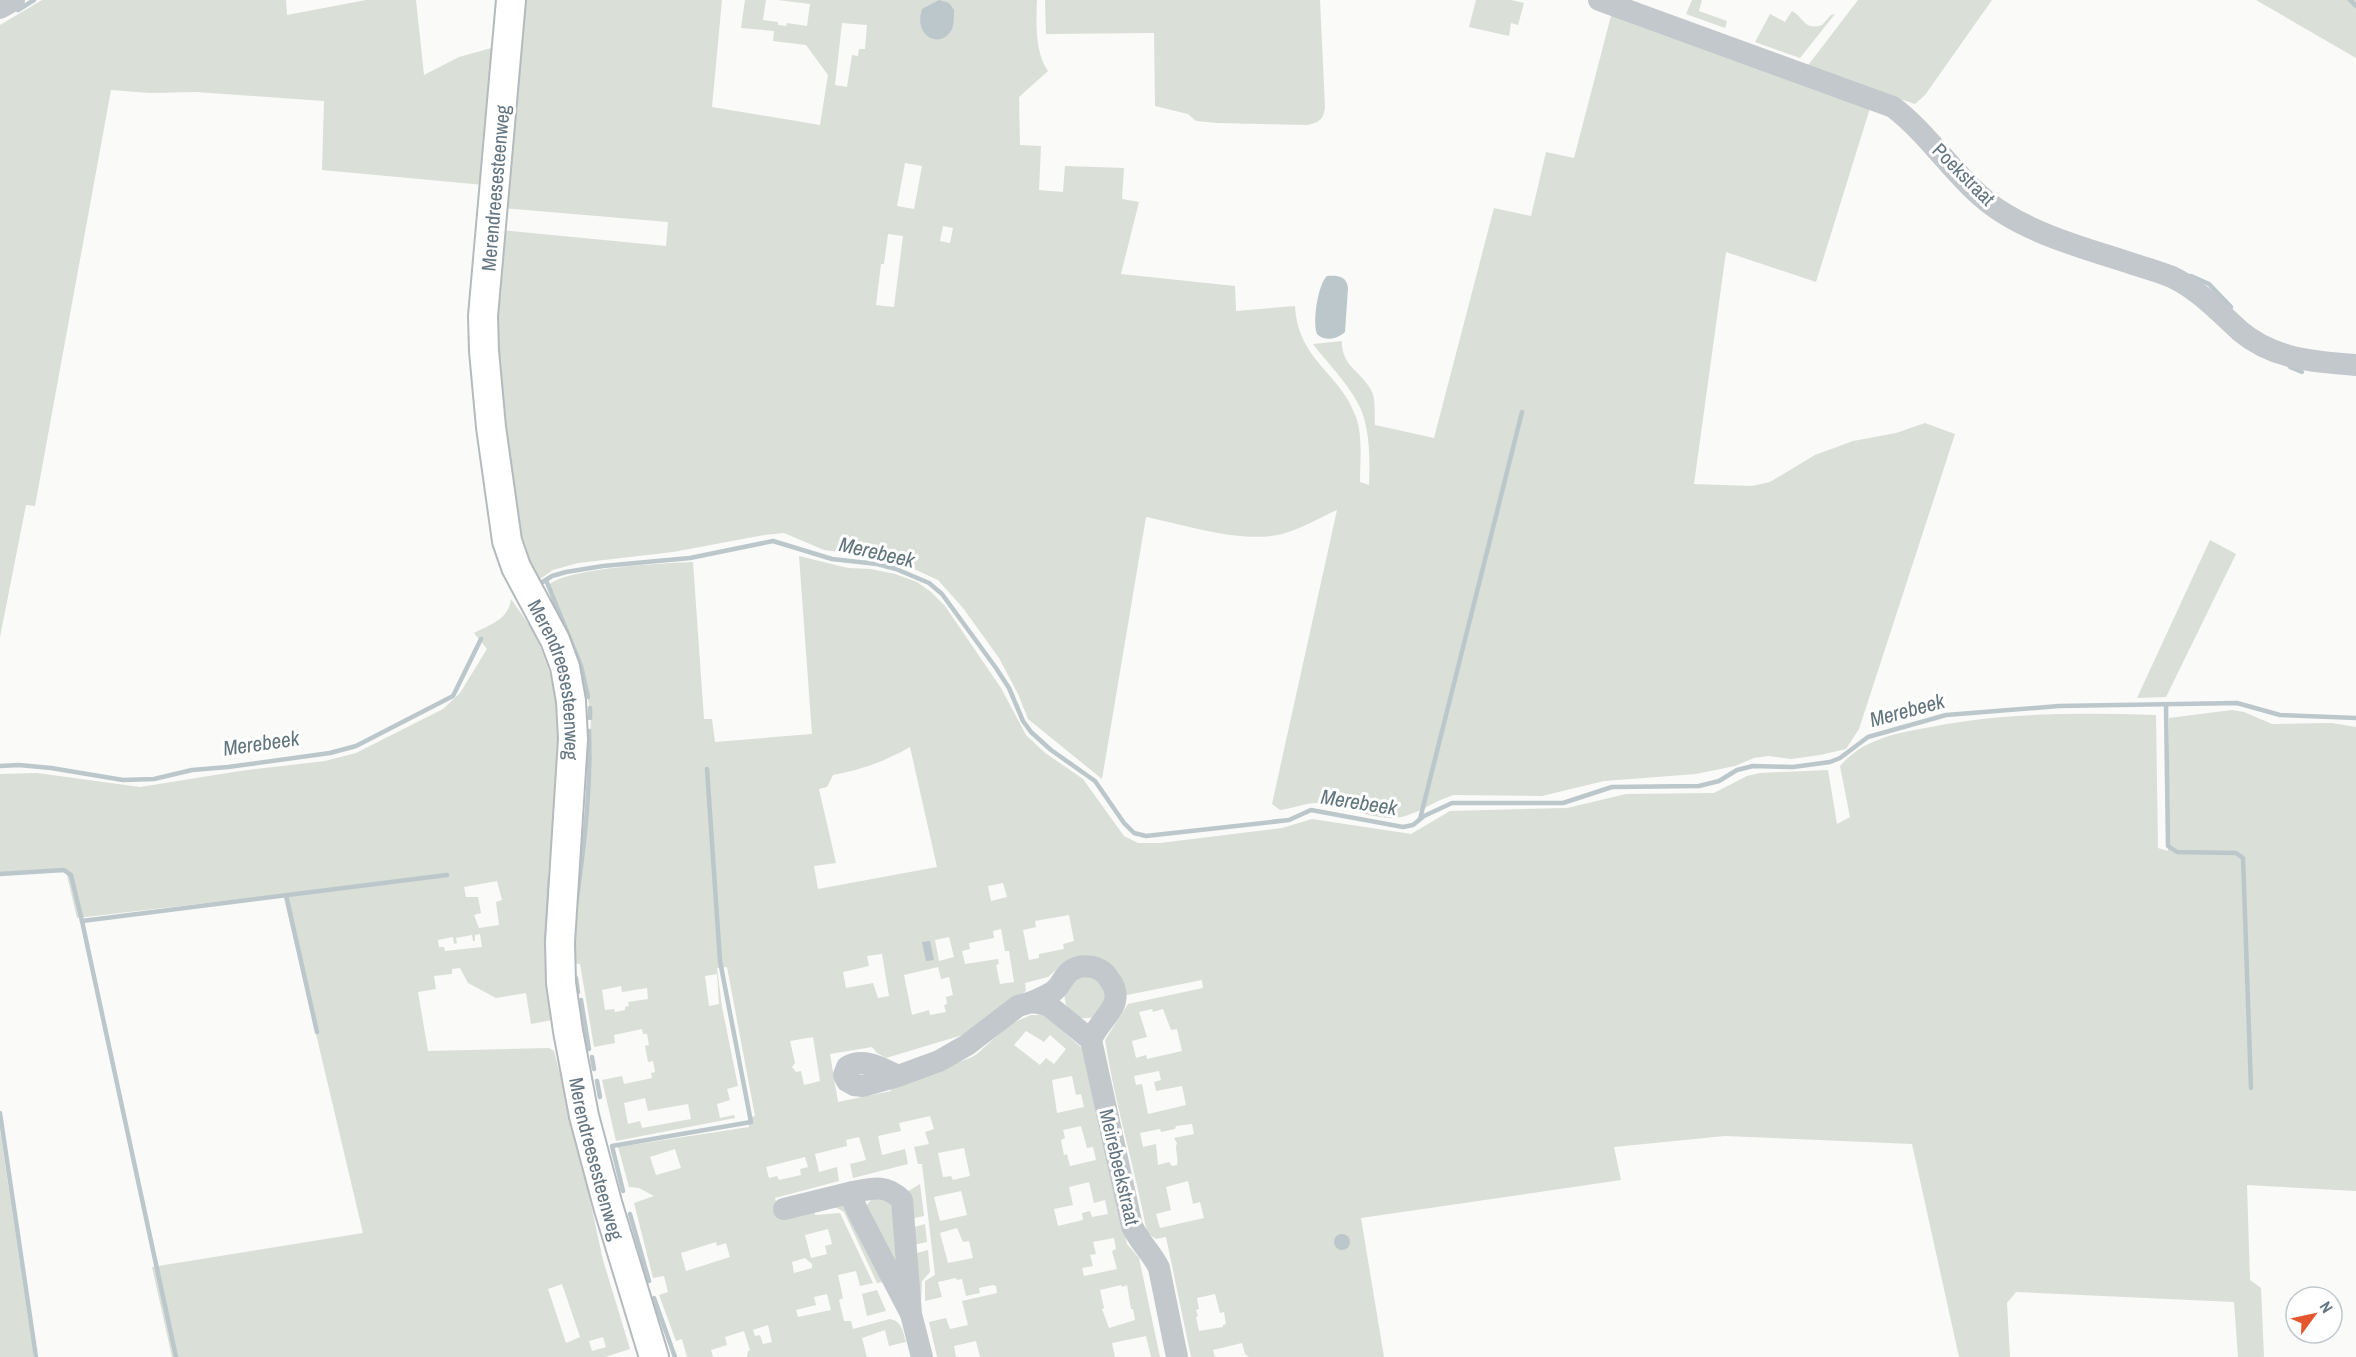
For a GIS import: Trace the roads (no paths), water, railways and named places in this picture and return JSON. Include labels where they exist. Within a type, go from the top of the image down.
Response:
[{"type":"main road","name":"Merendreesesteenweg","points":[[511,0],[483,316],[491,427],[507,541],[516,567],[555,640],[565,667],[569,689],[573,739],[560,942],[561,983],[584,1116],[608,1206],[654,1357]]},
{"type":"street","points":[[0,8],[14,0]]},
{"type":"street","name":"Poekstraat","points":[[1599,0],[1893,107],[1909,119],[1986,201],[2005,214],[2068,242],[2172,277],[2196,291],[2252,340],[2278,354],[2321,363],[2356,365]]},
{"type":"street","points":[[898,1076],[939,1061],[967,1045],[1018,1006],[1032,1002],[1056,989],[1073,969],[1089,967],[1098,969],[1107,975],[1115,987],[1116,1000],[1111,1012],[1096,1028],[1091,1040],[1048,1005],[1032,1002]]},
{"type":"street","name":"Meirebeekstraat","points":[[1091,1040],[1132,1226],[1159,1268],[1177,1357]]},
{"type":"street","points":[[784,1209],[879,1187],[893,1191],[902,1200],[911,1314],[922,1357]]},
{"type":"street","points":[[853,1192],[854,1203],[859,1214],[911,1314]]},
{"type":"waterway","points":[[18,10],[34,0]]},
{"type":"waterway","points":[[2350,0],[2356,6]]},
{"type":"waterway","points":[[2191,276],[2209,284],[2231,307]]},
{"type":"waterway","points":[[2290,367],[2302,372]]},
{"type":"waterway","points":[[1420,819],[1522,412]]},
{"type":"waterway","name":"Merebeek","points":[[541,583],[552,576],[566,572],[603,566],[690,558],[773,541],[832,559],[877,564],[896,569],[929,583],[942,594],[1009,688],[1023,721],[1031,732],[1051,750],[1095,781],[1124,823],[1134,833],[1146,836],[1289,820],[1311,810],[1403,827],[1413,825],[1424,816],[1452,803],[1563,803],[1612,787],[1699,786],[1719,781],[1737,770],[1753,766],[1793,767],[1830,762],[1840,758],[1868,737],[1946,715],[2059,706],[2237,703],[2280,715],[2356,718]]},
{"type":"waterway","points":[[546,580],[581,666],[588,697]]},
{"type":"waterway","name":"Merebeek","points":[[0,766],[51,768],[123,780],[154,779],[192,770],[330,753],[356,746],[453,696],[481,639]]},
{"type":"waterway","points":[[2166,705],[2168,846],[2177,852],[2236,853],[2243,858],[2251,1088]]},
{"type":"waterway","points":[[590,708],[590,718]]},
{"type":"waterway","points":[[576,905],[588,797],[589,731]]},
{"type":"waterway","points":[[623,1191],[612,1146],[751,1122],[720,961],[707,769]]},
{"type":"waterway","points":[[0,874],[64,870],[71,875],[82,921],[447,875]]},
{"type":"waterway","points":[[546,942],[550,877]]},
{"type":"waterway","points":[[286,895],[317,1032]]},
{"type":"waterway","points":[[82,921],[176,1357]]},
{"type":"waterway","points":[[576,978],[578,992]]},
{"type":"waterway","points":[[581,1000],[589,1049]]},
{"type":"waterway","points":[[592,1057],[594,1069]]},
{"type":"waterway","points":[[597,1081],[600,1097]]},
{"type":"waterway","points":[[0,1113],[36,1357]]},
{"type":"waterway","points":[[630,1214],[649,1281]]},
{"type":"waterway","points":[[654,1298],[675,1357]]}]
